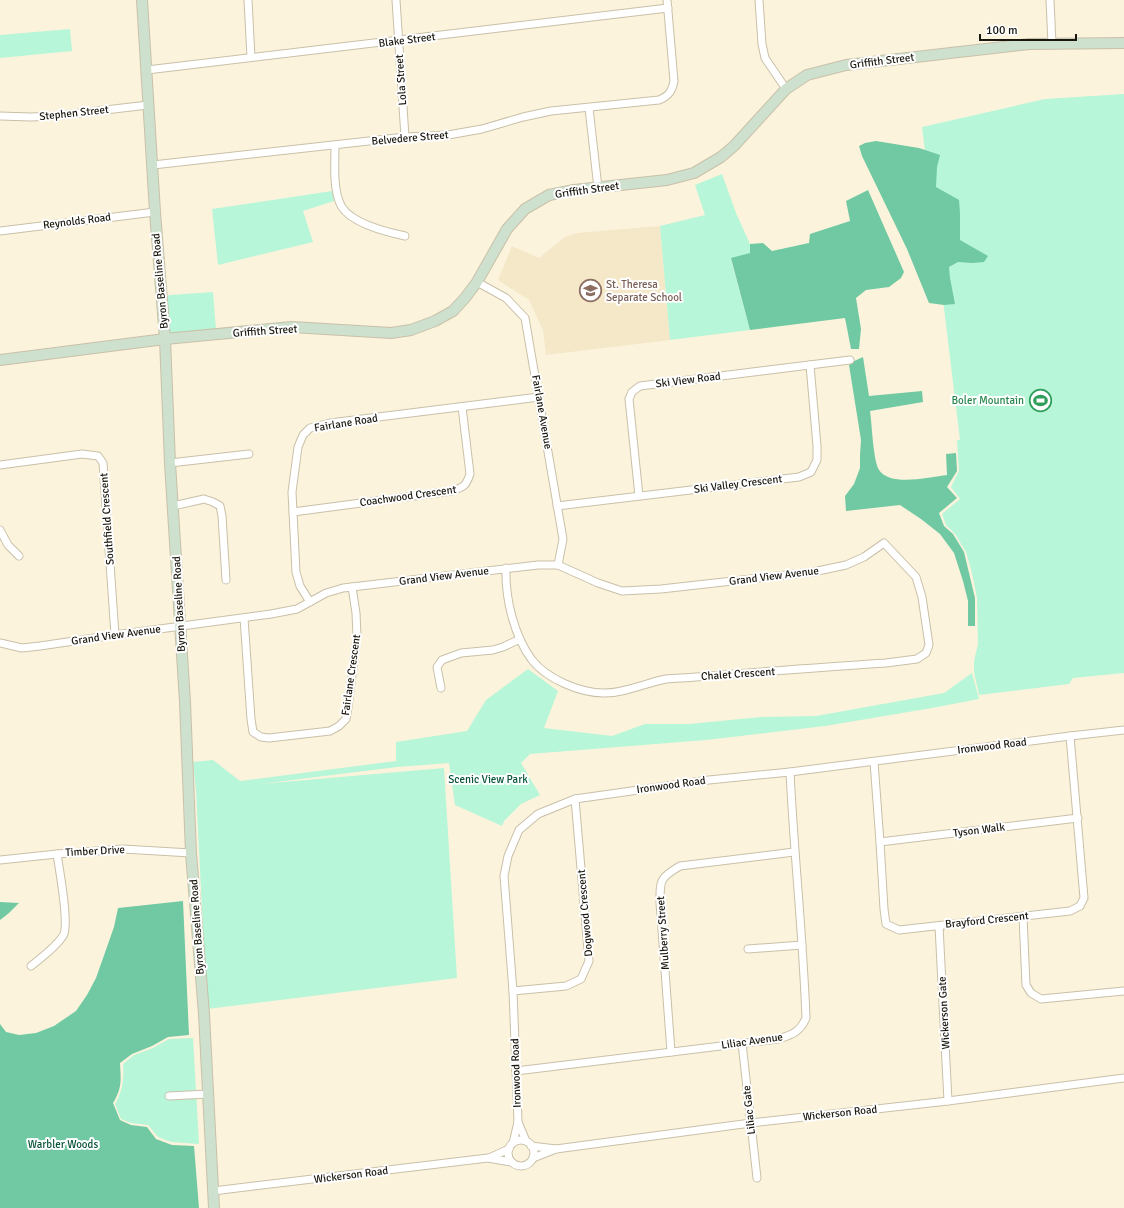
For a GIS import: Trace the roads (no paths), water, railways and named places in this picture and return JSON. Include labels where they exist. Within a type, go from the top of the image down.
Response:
[{"type":"street","name":"Byron Baseline Road","points":[[142,0],[155,212],[165,339],[170,463],[180,626],[191,853],[204,1014],[214,1208]]},
{"type":"street","points":[[248,0],[251,57]]},
{"type":"street","name":"Lola Street","points":[[396,0],[405,137]]},
{"type":"street","points":[[667,0],[668,8]]},
{"type":"street","points":[[759,0],[762,44],[765,58],[786,89]]},
{"type":"street","points":[[1050,0],[1052,44]]},
{"type":"street","name":"Blake Street","points":[[147,70],[668,8]]},
{"type":"street","name":"Belvedere Street","points":[[152,165],[405,137],[448,135],[482,128],[523,116],[552,111],[659,100],[665,98],[672,90],[674,81],[668,8]]},
{"type":"street","name":"Griffith Street","points":[[0,360],[165,339],[292,327],[391,333],[411,330],[435,321],[453,310],[477,282],[507,229],[525,209],[549,195],[574,190],[667,180],[694,173],[721,157],[734,146],[786,89],[807,75],[846,65],[1029,44],[1124,43]]},
{"type":"street","name":"Stephen Street","points":[[0,116],[54,116],[148,105]]},
{"type":"street","points":[[589,108],[598,188]]},
{"type":"street","points":[[335,145],[336,188],[339,203],[350,217],[374,228],[405,236]]},
{"type":"street","name":"Reynolds Road","points":[[0,231],[155,212]]},
{"type":"street","name":"Fairlane Avenue","points":[[477,282],[506,298],[525,318],[563,539],[558,565]]},
{"type":"street","name":"Ski View Road","points":[[639,496],[629,399],[632,392],[640,386],[850,360]]},
{"type":"street","name":"Ski Valley Crescent","points":[[557,506],[799,477],[811,472],[817,460],[817,446],[810,365]]},
{"type":"street","name":"Fairlane Road","points":[[310,602],[300,586],[296,572],[292,492],[298,447],[303,435],[310,428],[330,423],[539,397]]},
{"type":"street","name":"Coachwood Crescent","points":[[293,512],[452,491],[461,488],[467,483],[470,474],[462,407]]},
{"type":"street","name":"Southfield Crescent","points":[[0,465],[82,454],[98,456],[103,463],[115,634]]},
{"type":"street","points":[[170,463],[249,454]]},
{"type":"street","points":[[173,506],[204,499],[220,506],[226,580]]},
{"type":"street","points":[[0,530],[8,545],[19,556]]},
{"type":"street","name":"Grand View Avenue","points":[[0,643],[22,648],[115,634],[244,618],[297,609],[326,593],[343,588],[538,565],[558,565],[598,583],[622,591],[661,589],[813,572],[846,565],[864,557],[884,543]]},
{"type":"street","name":"Chalet Crescent","points":[[506,568],[511,612],[520,639],[533,660],[551,676],[563,683],[580,689],[603,693],[619,692],[666,679],[917,659],[926,653],[929,645],[922,597],[916,577],[884,543]]},
{"type":"street","name":"Fairlane Crescent","points":[[244,618],[253,732],[262,737],[269,738],[330,731],[346,720],[348,707],[357,636],[356,613],[352,587]]},
{"type":"street","points":[[441,688],[437,668],[442,660],[461,653],[493,650],[520,639]]},
{"type":"street","name":"Ironwood Road","points":[[511,1146],[518,1122],[513,991],[504,876],[508,856],[519,830],[538,814],[575,799],[709,780],[874,762],[1124,730]]},
{"type":"street","name":"Brayford Crescent","points":[[874,762],[886,924],[899,930],[1070,911],[1080,906],[1084,898],[1070,736]]},
{"type":"street","name":"Liliac Avenue","points":[[516,1071],[778,1039],[790,1036],[798,1031],[806,1018],[802,945],[794,852],[790,772]]},
{"type":"street","name":"Dogwood Crescent","points":[[513,991],[566,986],[581,979],[589,961],[575,799]]},
{"type":"street","name":"Tyson Walk","points":[[880,842],[1078,818]]},
{"type":"street","name":"Timber Drive","points":[[0,860],[123,849],[191,853]]},
{"type":"street","name":"Mulberry Street","points":[[671,1052],[660,903],[660,884],[668,873],[680,866],[794,852]]},
{"type":"street","points":[[31,966],[52,948],[64,935],[66,921],[57,854]]},
{"type":"street","points":[[1023,916],[1026,985],[1031,993],[1041,999],[1124,991]]},
{"type":"street","name":"Wickerson Gate","points":[[938,926],[948,1101]]},
{"type":"street","points":[[748,949],[802,945]]},
{"type":"street","name":"Liliac Gate","points":[[742,1043],[757,1178]]},
{"type":"street","name":"Wickerson Road","points":[[533,1158],[556,1149],[751,1123],[948,1101],[1124,1078]]},
{"type":"street","points":[[168,1096],[208,1094]]},
{"type":"street","name":"Ironwood Road","points":[[518,1122],[528,1144]]},
{"type":"street","points":[[519,1141],[528,1144],[534,1152],[533,1158],[529,1164],[523,1166],[516,1165],[511,1162],[508,1156],[511,1146],[519,1141]]},
{"type":"street","name":"Wickerson Road","points":[[528,1144],[556,1149]]},
{"type":"street","name":"Wickerson Road","points":[[488,1158],[511,1146]]},
{"type":"street","name":"Wickerson Road","points":[[213,1191],[488,1158],[511,1162]]},
{"type":"place","name":"St. Theresa Separate School","points":[[590,290]]},
{"type":"place","name":"Boler Mountain","points":[[1040,400]]},
{"type":"park label","name":"Scenic View Park","points":[[488,779]]},
{"type":"park label","name":"Warbler Woods","points":[[63,1144]]}]
